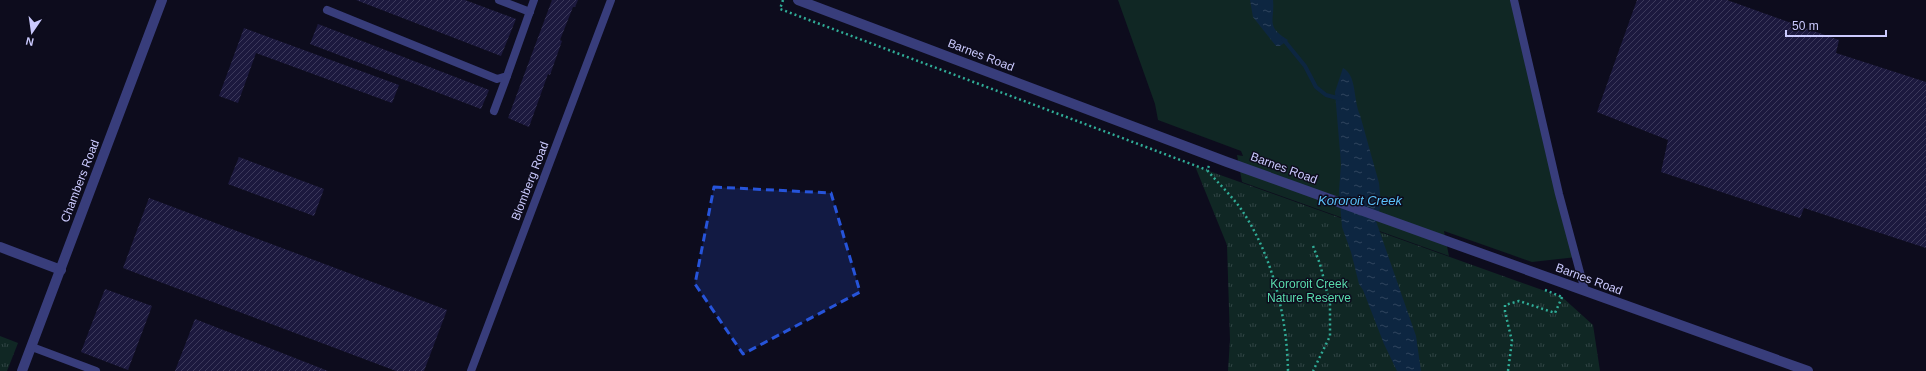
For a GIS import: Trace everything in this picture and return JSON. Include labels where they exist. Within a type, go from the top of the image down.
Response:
[{"type":"street","name":"Chambers Road","points":[[22,371],[162,0]]},
{"type":"street","name":"Barnes Road","points":[[798,0],[1446,242],[1808,371]]},
{"type":"street","points":[[0,247],[60,270]]},
{"type":"lane","points":[[499,0],[530,12]]},
{"type":"lane","points":[[494,111],[534,0]]},
{"type":"lane","name":"Blomberg Road","points":[[471,371],[611,0]]},
{"type":"lane","points":[[1514,0],[1559,194],[1585,291]]},
{"type":"lane","points":[[327,10],[497,79],[507,76]]},
{"type":"lane","points":[[32,346],[96,371]]},
{"type":"path","points":[[783,0],[780,9],[1207,170],[1241,209],[1268,260],[1282,317],[1287,347],[1288,371]]},
{"type":"path","points":[[1207,170],[1209,166],[1216,168]]},
{"type":"path","points":[[1312,246],[1320,264],[1330,304],[1330,336],[1313,371]]},
{"type":"path","points":[[1508,371],[1512,341],[1505,312],[1505,305],[1519,301],[1555,313],[1567,285]]},
{"type":"highlighted area","points":[[714,187],[831,193],[860,292],[743,354],[695,284]]},
{"type":"green space","points":[[1118,0],[1515,0],[1577,257],[1532,262],[1444,231],[1449,256],[1242,182],[1237,155],[1243,156],[1241,151],[1158,120],[1155,104]]},
{"type":"green space","name":"Kororoit Creek Nature Reserve","points":[[1195,166],[1562,297],[1593,325],[1600,371],[1228,371],[1230,340],[1227,245]]},
{"type":"green space","points":[[0,336],[18,343],[7,371],[0,371]]},
{"type":"water","points":[[1250,0],[1273,0],[1274,27],[1276,31],[1288,40],[1280,46],[1276,46],[1253,17]]},
{"type":"water","name":"Kororoit Creek","points":[[1343,68],[1351,76],[1353,82],[1358,109],[1379,183],[1381,205],[1376,221],[1416,336],[1421,371],[1397,371],[1384,344],[1363,290],[1359,284],[1351,252],[1342,227],[1339,191],[1341,164],[1335,92]]},
{"type":"building","points":[[356,0],[465,0],[516,19],[501,56]]},
{"type":"building","points":[[552,0],[578,0],[575,7],[573,7],[560,40],[562,41],[550,75],[548,74],[529,127],[508,118]]},
{"type":"building","points":[[1637,0],[1727,0],[1839,40],[1836,53],[1926,82],[1926,248],[1804,208],[1800,218],[1661,172],[1668,140],[1597,112]]},
{"type":"building","points":[[318,24],[489,90],[481,109],[310,44]]},
{"type":"building","points":[[244,28],[399,85],[392,103],[256,53],[238,103],[219,96]]},
{"type":"building","points":[[239,157],[324,189],[314,216],[228,184]]},
{"type":"building","points":[[149,198],[447,310],[424,371],[396,371],[123,268]]},
{"type":"building","points":[[105,289],[152,306],[128,370],[81,352]]},
{"type":"building","points":[[195,319],[328,371],[175,371]]},
{"type":"waterway","name":"Kororoit Creek","points":[[1283,39],[1305,66],[1316,87],[1326,95],[1341,99]]}]
